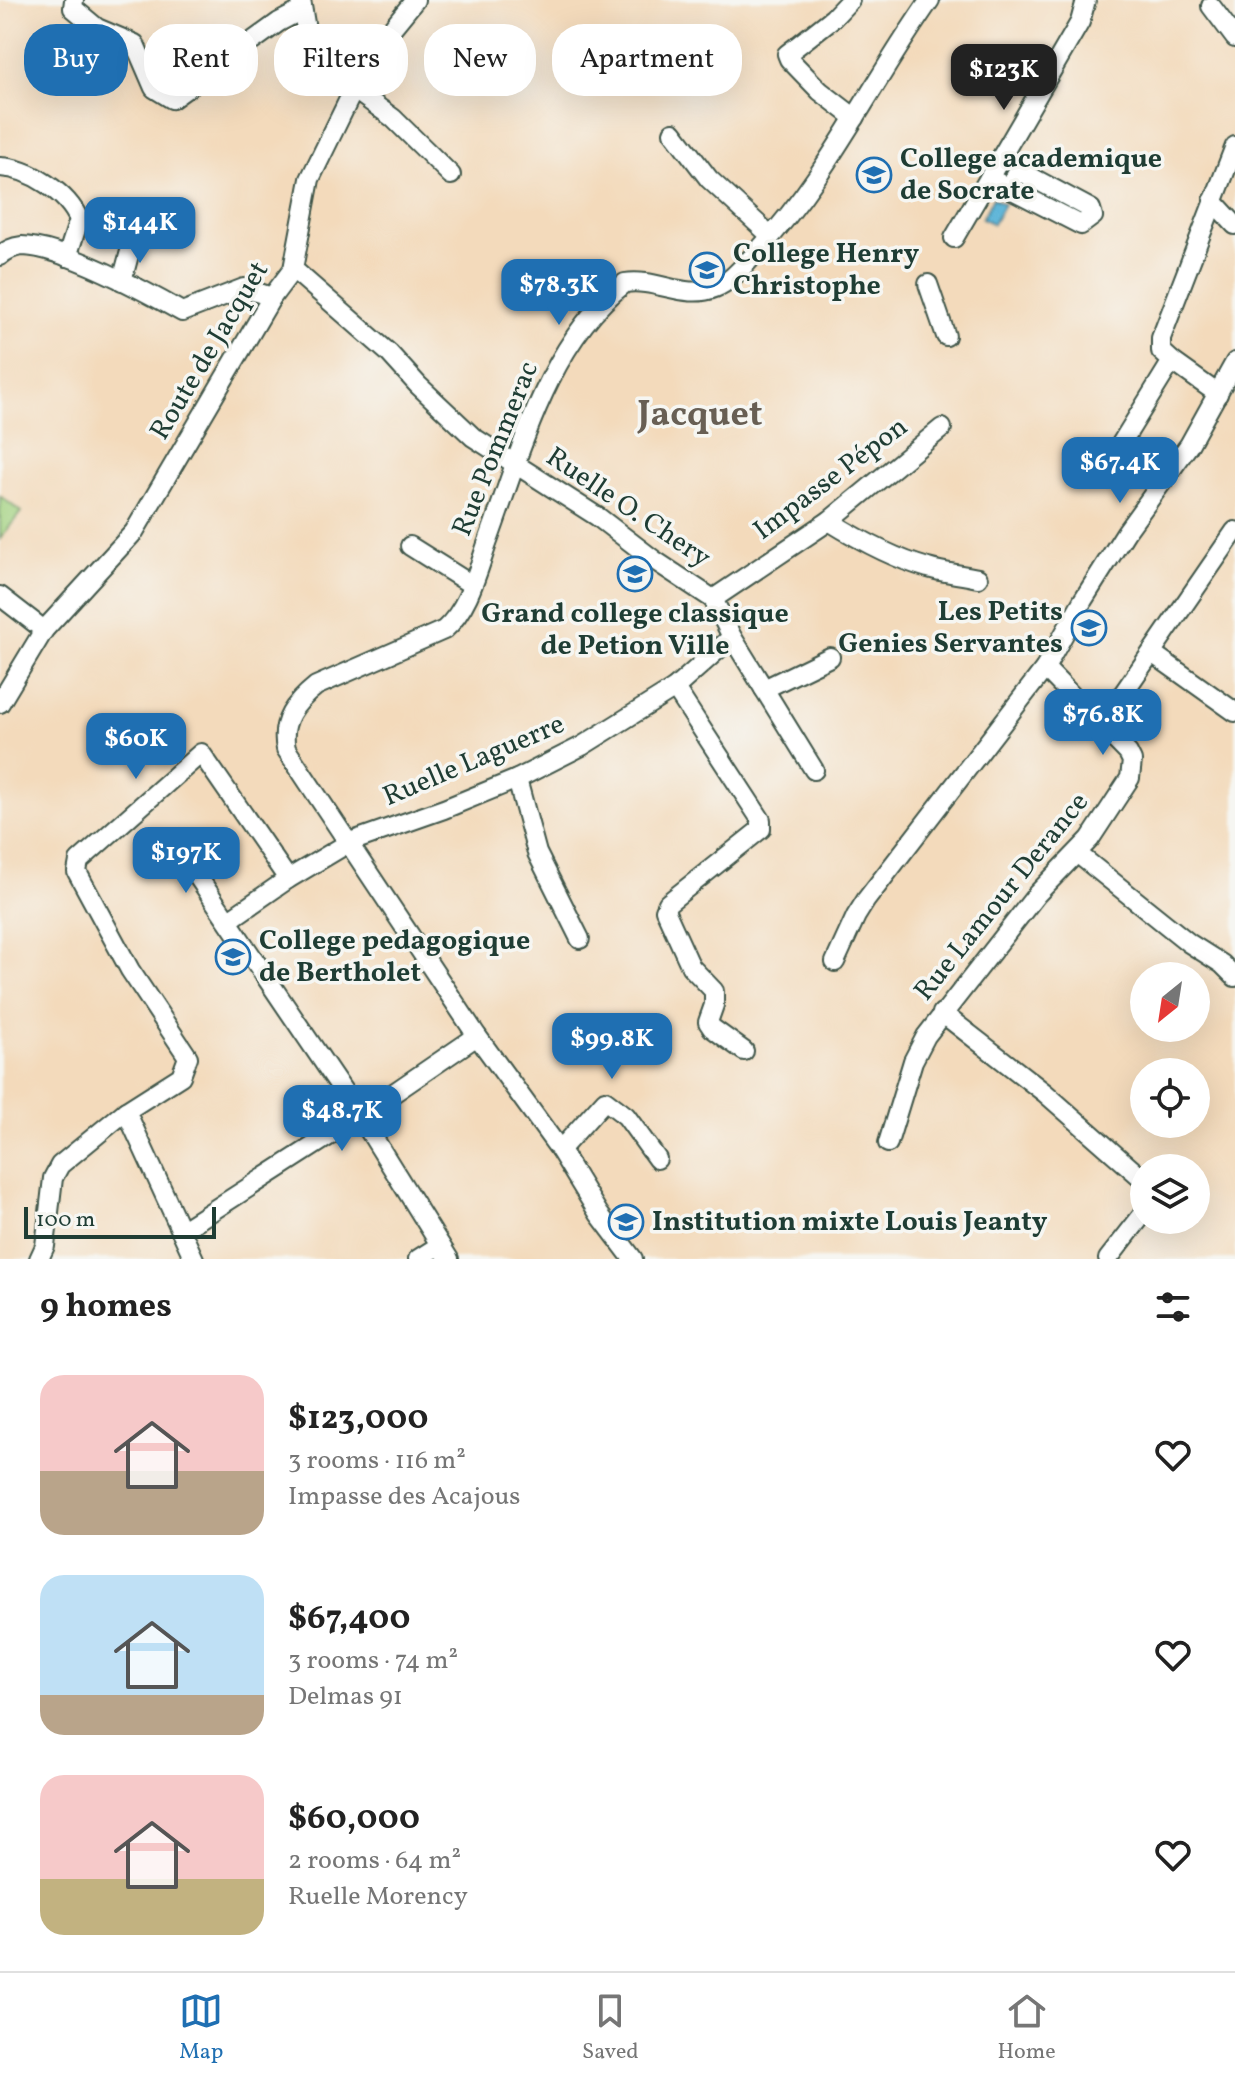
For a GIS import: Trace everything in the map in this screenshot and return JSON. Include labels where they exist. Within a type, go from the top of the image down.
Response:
[{"type":"street","points":[[74,0],[73,8],[97,28],[135,44],[154,88],[172,99],[301,5]]},
{"type":"street","points":[[850,0],[833,18],[787,54],[820,91],[855,118]]},
{"type":"street","name":"Rue Pommerac","points":[[633,1259],[599,1214],[560,1150],[477,1036],[286,749],[283,734],[286,722],[300,699],[316,686],[444,630],[455,621],[472,585],[547,382],[594,314],[625,283],[639,281],[694,293],[716,288],[734,276],[771,236],[825,167],[896,48],[930,0]]},
{"type":"street","points":[[954,238],[1080,22],[1086,0]]},
{"type":"street","name":"Route de Jacquet","points":[[395,24],[412,1]]},
{"type":"street","points":[[1211,6],[1235,38]]},
{"type":"street","name":"Route de Jacquet","points":[[0,703],[44,630],[134,532],[272,297],[293,269],[310,179],[351,96]]},
{"type":"street","points":[[360,96],[393,118],[451,175]]},
{"type":"street","points":[[673,132],[709,179],[771,236]]},
{"type":"street","points":[[1218,394],[1163,354],[1160,343],[1235,146]]},
{"type":"street","points":[[0,167],[18,169],[48,186],[75,209],[79,220],[67,257]]},
{"type":"street","points":[[989,178],[1008,188]]},
{"type":"street","points":[[1213,201],[1235,225]]},
{"type":"street","points":[[122,281],[133,240],[132,224]]},
{"type":"street","points":[[0,256],[5,251],[24,246],[67,257],[140,288],[182,312],[244,288],[272,297]]},
{"type":"street","name":"Ruelle O. Chery","points":[[293,269],[389,353],[473,437],[598,517],[654,560],[713,599],[732,637],[814,770]]},
{"type":"street","points":[[928,284],[946,336]]},
{"type":"street","points":[[1106,468],[1172,361]]},
{"type":"street","points":[[835,962],[856,916],[1045,668],[1126,532],[1189,445],[1235,362]]},
{"type":"street","name":"Impasse Pépon","points":[[713,599],[829,521],[942,428]]},
{"type":"street","points":[[829,521],[864,543],[928,568],[978,578]]},
{"type":"street","points":[[1102,724],[1235,531]]},
{"type":"street","points":[[410,546],[472,585]]},
{"type":"street","points":[[0,596],[44,630]]},
{"type":"street","name":"Ruelle Laguerre","points":[[229,920],[288,879],[350,842],[517,779],[582,746],[675,688],[732,637]]},
{"type":"street","points":[[1152,653],[1235,712]]},
{"type":"street","points":[[764,689],[830,657]]},
{"type":"street","name":"Rue Lamour Derance","points":[[888,1143],[913,1061],[942,1013],[1037,894],[1078,854],[1125,786],[1132,769],[1128,753],[1045,668]]},
{"type":"street","points":[[675,688],[762,825],[665,906],[691,967],[714,991],[714,1005],[708,1022],[744,1051]]},
{"type":"street","points":[[39,1259],[45,1246],[56,1172],[60,1165],[126,1111],[181,1076],[188,1057],[130,970],[77,872],[79,861],[198,754],[204,755],[288,879]]},
{"type":"street","points":[[517,779],[537,853],[580,939]]},
{"type":"street","points":[[177,846],[360,1116],[444,1252],[418,1259]]},
{"type":"street","points":[[1078,854],[1235,977]]},
{"type":"street","points":[[942,1013],[1045,1093],[1130,1168]]},
{"type":"street","points":[[181,1231],[360,1116],[477,1036]]},
{"type":"street","points":[[560,1150],[605,1100],[626,1116],[657,1159]]},
{"type":"street","points":[[126,1111],[194,1259]]},
{"type":"street","points":[[1108,1259],[1130,1231]]},
{"type":"green space","points":[[0,496],[21,512],[0,539]]},
{"type":"water","points":[[993,198],[1004,204],[993,224],[982,218]]},
{"type":"place","name":"College academique de Socrate","points":[[874,175]]},
{"type":"place","name":"College Henry Christophe","points":[[707,270]]},
{"type":"place","name":"Grand college classique de Petion Ville","points":[[635,574]]},
{"type":"place","name":"Les Petits Genies Servantes","points":[[1089,628]]},
{"type":"place","name":"College pedagogique de Bertholet","points":[[233,957]]},
{"type":"place","name":"Institution mixte Louis Jeanty","points":[[626,1222]]},
{"type":"district","name":"Jacquet","points":[[700,416]]}]
